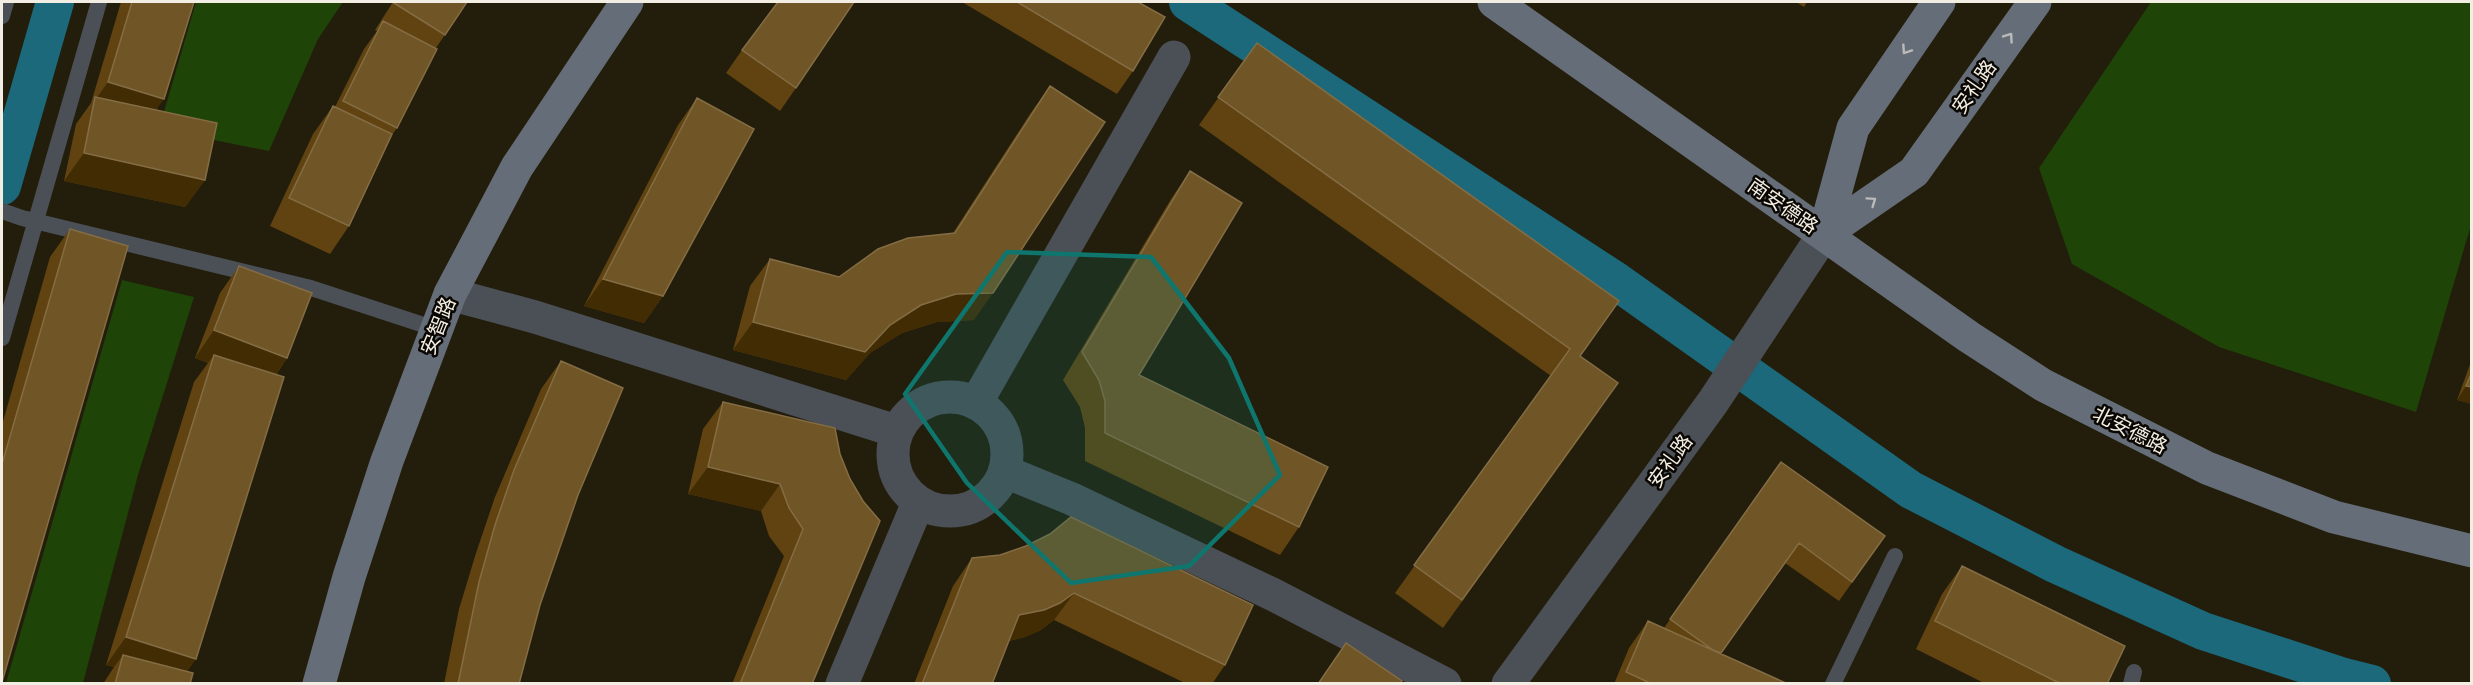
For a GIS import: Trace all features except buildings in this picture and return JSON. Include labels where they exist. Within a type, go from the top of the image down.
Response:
[{"type":"street","name":"安智路","points":[[319,684],[352,566],[387,461],[450,294],[517,167],[627,2]]},
{"type":"street","name":"南安德路","points":[[1482,2],[1824,234]]},
{"type":"street","name":"南安德路","points":[[1494,2],[1824,234]]},
{"type":"street","name":"安礼路","points":[[1508,684],[1713,402],[1824,234],[1852,128],[1939,2]]},
{"type":"street","name":"安礼路","points":[[1824,234],[1914,172],[2035,2]]},
{"type":"street","points":[[976,404],[1174,57]]},
{"type":"street","name":"北安德路","points":[[1824,234],[1969,337],[2043,385],[2207,468],[2334,518],[2472,550]]},
{"type":"street","points":[[450,294],[536,317],[896,431]]},
{"type":"street","points":[[953,395],[976,404],[986,408],[1007,436],[1006,472],[993,495],[970,509],[944,512],[918,503],[900,483],[892,458],[896,431],[919,404],[953,395]]},
{"type":"street","points":[[1006,472],[1072,499],[1272,594],[1445,684]]},
{"type":"street","points":[[842,684],[918,503]]},
{"type":"lane","points":[[2,16],[6,2]]},
{"type":"lane","points":[[2,338],[29,219],[99,2]]},
{"type":"lane","points":[[2,211],[311,288],[436,328]]},
{"type":"lane","points":[[1833,684],[1894,556]]},
{"type":"highlighted area","points":[[1007,252],[1151,257],[1229,358],[1280,475],[1189,566],[1071,583],[967,483],[905,394]]},
{"type":"green space","points":[[196,2],[343,2],[318,39],[269,151],[159,129]]},
{"type":"green space","points":[[2151,2],[2471,2],[2471,225],[2416,412],[2219,347],[2072,264],[2039,168]]},
{"type":"green space","points":[[122,280],[194,297],[138,475],[83,683],[6,683]]},
{"type":"waterway","points":[[2,186],[55,2]]},
{"type":"waterway","points":[[1188,2],[1616,281],[1911,490],[2055,564],[2203,631],[2372,684]]}]
